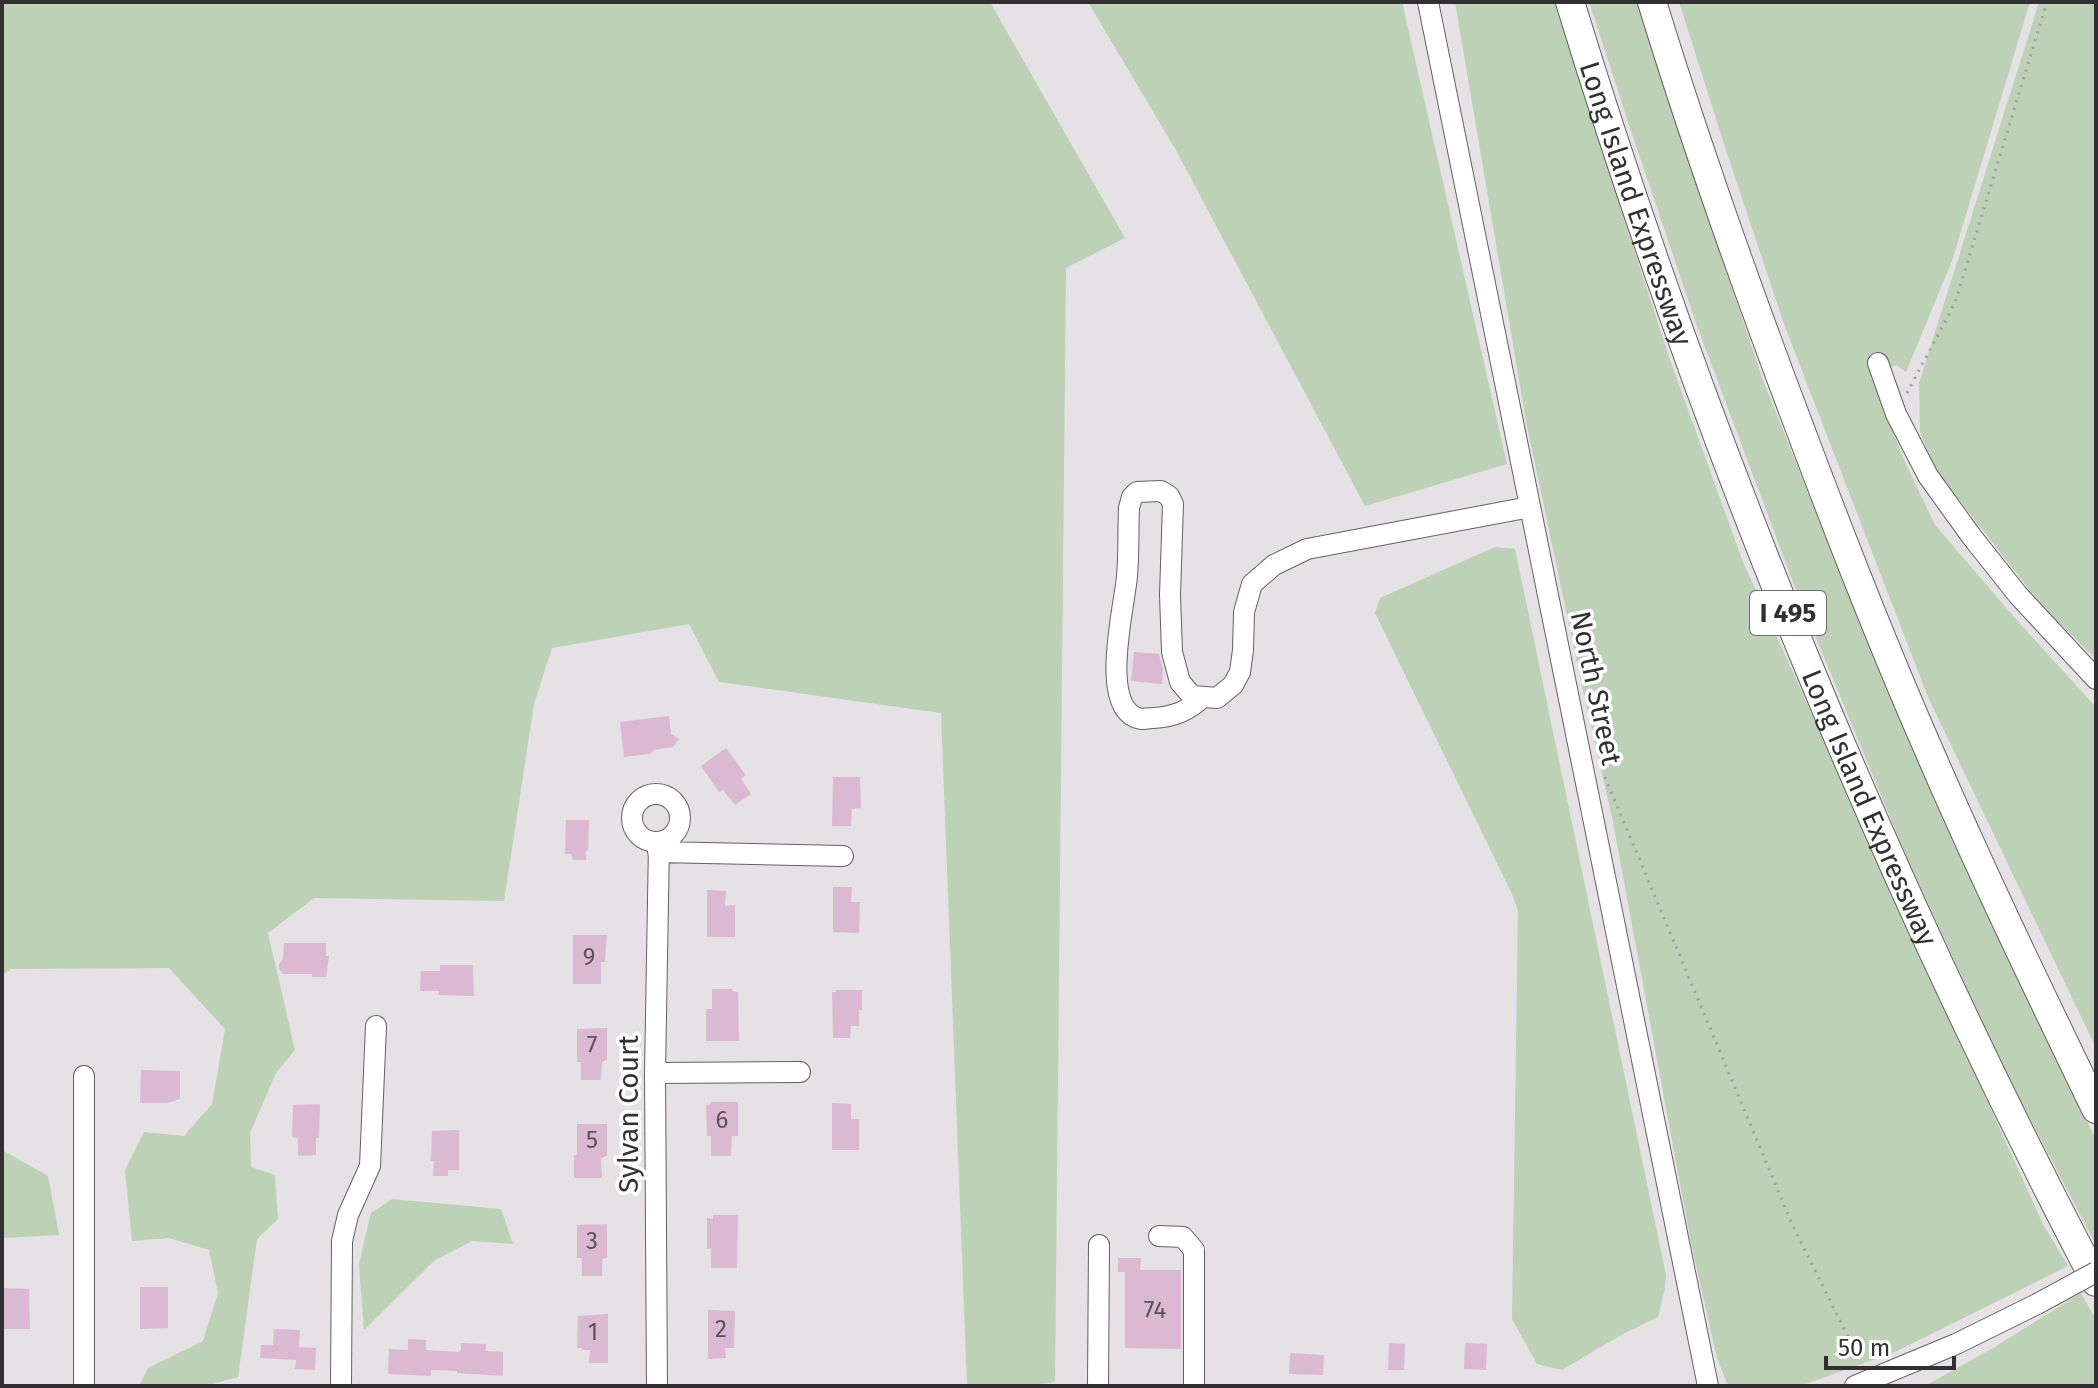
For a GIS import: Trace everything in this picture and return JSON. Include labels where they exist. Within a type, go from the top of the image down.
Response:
[{"type":"highway","name":"Long Island Expressway","points":[[1570,2],[1678,327],[1764,554],[1844,749],[1950,987],[2096,1282]]},
{"type":"highway","name":"I 495","points":[[1652,2],[1752,301],[1836,525],[1927,746],[2096,1109]]},
{"type":"street","name":"North Street","points":[[1428,2],[1708,1386]]},
{"type":"street","points":[[1878,363],[1896,414],[1928,476],[2018,595],[2096,679]]},
{"type":"street","points":[[1203,697],[1191,708],[1169,717],[1139,719],[1126,710],[1118,691],[1115,657],[1127,576],[1129,508],[1137,492],[1161,491],[1169,496],[1173,504],[1172,652],[1180,682],[1192,696],[1217,698],[1233,685],[1240,672],[1244,612],[1252,584],[1274,565],[1307,549],[1530,507]]},
{"type":"street","name":"Sylvan Court","points":[[657,1386],[655,1073],[658,848],[843,856]]},
{"type":"street","points":[[341,1386],[342,1241],[348,1215],[370,1166],[376,1026]]},
{"type":"street","points":[[655,1073],[800,1072]]},
{"type":"street","points":[[84,1076],[84,1386]]},
{"type":"street","points":[[1159,1236],[1183,1237],[1194,1250],[1194,1386]]},
{"type":"street","points":[[1098,1386],[1099,1245]]},
{"type":"street","points":[[1863,1384],[1956,1344],[2096,1272]]},
{"type":"path","points":[[1896,414],[1955,303],[2047,2]]},
{"type":"path","points":[[1605,777],[1792,1224],[1863,1384]]},
{"type":"green space","points":[[2,2],[990,2],[1125,238],[1066,268],[1055,1382],[1029,1386],[967,1386],[941,713],[719,682],[689,624],[552,648],[534,704],[504,901],[314,898],[268,933],[295,1050],[276,1073],[250,1133],[251,1167],[275,1175],[278,1219],[257,1239],[238,1377],[205,1386],[139,1386],[148,1368],[203,1341],[218,1293],[209,1250],[169,1238],[132,1241],[125,1170],[144,1132],[184,1136],[212,1104],[225,1029],[169,968],[11,969],[2,975]]},
{"type":"green space","points":[[1088,2],[1402,2],[1507,464],[1365,506],[1177,152]]},
{"type":"green space","points":[[1455,2],[1554,2],[1669,357],[1743,562],[2043,1224],[2068,1266],[1895,1352],[1800,1386],[1732,1386],[1727,1383],[1717,1358],[1691,1243],[1612,817],[1526,421]]},
{"type":"green space","points":[[1589,2],[1637,2],[1764,383],[1874,657],[1995,930],[2096,1140],[2096,1245],[2005,1071],[1906,856],[1793,582],[1696,323]]},
{"type":"green space","points":[[1679,2],[2030,2],[1952,261],[1906,372],[1896,365],[1871,377],[1905,462],[1935,525],[2096,707],[2096,1048],[1928,697],[1784,324]]},
{"type":"green space","points":[[2039,2],[2096,2],[2096,659],[2042,606],[1935,469],[1920,432],[1919,383]]},
{"type":"green space","points":[[1495,547],[1515,549],[1666,1275],[1658,1317],[1562,1370],[1537,1364],[1512,1319],[1518,911],[1375,613],[1380,598]]},
{"type":"green space","points":[[2,1150],[48,1176],[59,1235],[2,1238]]},
{"type":"green space","points":[[392,1199],[501,1209],[513,1244],[472,1241],[435,1260],[364,1330],[359,1264],[371,1213]]},
{"type":"green space","points":[[2081,1293],[2096,1320],[2096,1386],[1925,1386],[1993,1348]]},
{"type":"building","points":[[1134,652],[1159,654],[1163,669],[1162,684],[1131,681]]},
{"type":"building","points":[[669,716],[671,734],[679,739],[673,747],[624,757],[620,722]]},
{"type":"building","points":[[726,748],[746,775],[741,779],[751,794],[735,805],[723,790],[719,792],[701,766]]},
{"type":"building","points":[[833,777],[860,777],[861,808],[852,809],[851,826],[832,826]]},
{"type":"building","points":[[566,820],[589,820],[586,860],[573,860],[571,854],[565,854]]},
{"type":"building","points":[[833,887],[852,887],[851,902],[860,902],[859,933],[833,932]]},
{"type":"building","points":[[707,890],[726,891],[725,906],[735,905],[735,937],[707,937]]},
{"type":"building","points":[[573,935],[607,935],[605,962],[601,962],[601,984],[573,984]]},
{"type":"building","points":[[284,943],[326,943],[326,956],[329,956],[326,977],[283,974],[279,964],[283,959]]},
{"type":"building","points":[[440,965],[473,965],[474,996],[420,991],[421,971],[440,971]]},
{"type":"building","points":[[712,989],[738,992],[739,1041],[706,1041],[706,1009],[712,1009]]},
{"type":"building","points":[[862,990],[859,1026],[851,1026],[850,1038],[833,1038],[832,992]]},
{"type":"building","points":[[607,1028],[607,1060],[602,1062],[601,1080],[581,1080],[581,1062],[577,1062],[577,1029]]},
{"type":"building","points":[[141,1070],[180,1071],[180,1099],[167,1103],[140,1103]]},
{"type":"building","points":[[711,1102],[738,1102],[738,1136],[732,1136],[731,1156],[711,1156],[706,1105]]},
{"type":"building","points":[[832,1103],[851,1104],[851,1119],[859,1119],[859,1150],[832,1150]]},
{"type":"building","points":[[320,1104],[316,1155],[298,1156],[298,1138],[292,1137],[293,1105]]},
{"type":"building","points":[[577,1124],[607,1124],[607,1156],[601,1158],[602,1178],[574,1178]]},
{"type":"building","points":[[459,1130],[459,1170],[448,1170],[448,1176],[433,1176],[432,1131]]},
{"type":"building","points":[[713,1215],[738,1215],[737,1268],[711,1268],[711,1248],[707,1249],[707,1218],[713,1219]]},
{"type":"building","points":[[607,1224],[607,1258],[602,1259],[602,1276],[582,1276],[582,1258],[577,1258],[577,1225]]},
{"type":"building","points":[[1118,1258],[1141,1258],[1140,1270],[1181,1270],[1181,1349],[1125,1348],[1125,1272],[1118,1272]]},
{"type":"building","points":[[140,1287],[168,1287],[168,1328],[140,1329]]},
{"type":"building","points":[[4,1288],[29,1289],[30,1329],[3,1329]]},
{"type":"building","points":[[708,1310],[735,1311],[734,1348],[725,1348],[726,1358],[708,1359]]},
{"type":"building","points":[[608,1314],[608,1363],[589,1363],[590,1350],[577,1348],[578,1316]]},
{"type":"building","points":[[274,1329],[300,1330],[299,1347],[316,1348],[315,1370],[295,1369],[296,1360],[260,1358],[261,1345],[273,1345]]},
{"type":"building","points":[[408,1339],[426,1340],[426,1350],[458,1352],[461,1343],[486,1344],[486,1351],[503,1352],[503,1376],[431,1370],[431,1376],[388,1374],[389,1349],[408,1350]]},
{"type":"building","points":[[1389,1343],[1405,1344],[1404,1370],[1388,1370]]},
{"type":"building","points":[[1465,1343],[1487,1344],[1486,1370],[1464,1369]]},
{"type":"building","points":[[1290,1353],[1324,1355],[1323,1375],[1289,1374]]}]
